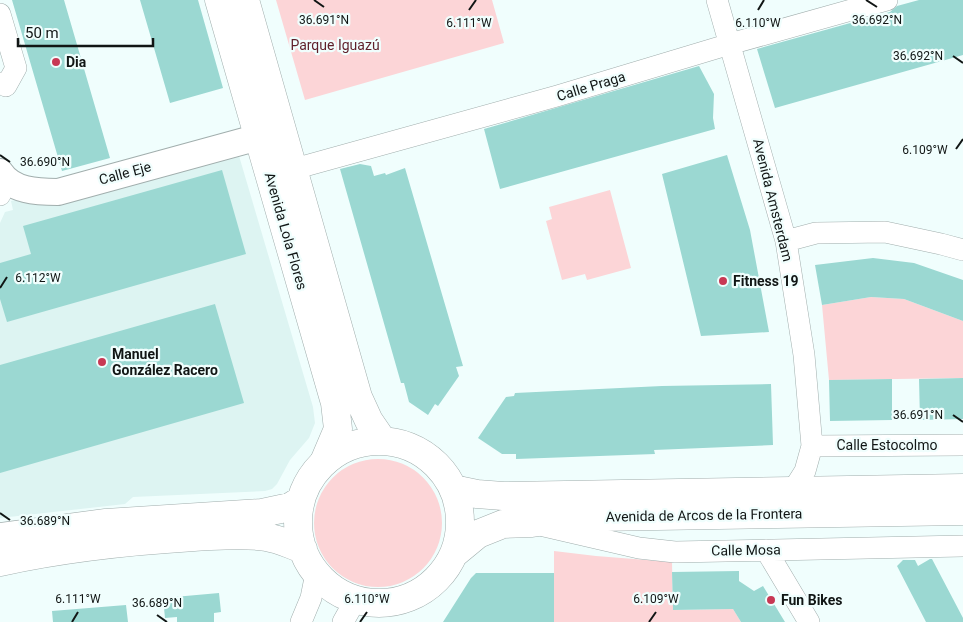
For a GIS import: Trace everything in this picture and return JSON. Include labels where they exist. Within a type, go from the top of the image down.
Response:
[{"type":"main road","name":"Avenida Lola Flores","points":[[219,0],[336,410],[338,429],[324,462]]},
{"type":"main road","name":"Avenida Lola Flores","points":[[245,0],[358,397],[369,422],[382,440]]},
{"type":"main road","points":[[382,440],[397,443],[423,454],[437,465],[453,489],[460,508],[461,525],[455,553],[434,582],[422,591],[396,602],[381,603],[350,611],[338,592],[316,573],[303,549],[298,528],[301,500],[307,484],[324,462],[348,447],[382,440]]},
{"type":"main road","name":"Avenida de Arcos de la Frontera","points":[[453,489],[498,496],[963,488]]},
{"type":"main road","points":[[0,537],[106,523],[262,513],[290,506],[301,500]]},
{"type":"main road","name":"Avenida de Arcos de la Frontera","points":[[455,553],[478,534],[504,524],[532,524],[560,519],[963,511]]},
{"type":"main road","points":[[0,562],[26,556],[116,544],[209,536],[244,535],[268,537],[303,549]]},
{"type":"street","name":"Avenida Amsterdam","points":[[718,0],[786,241],[804,356],[812,446],[805,471],[793,490]]},
{"type":"street","name":"Calle Praga","points":[[294,169],[557,96],[730,44],[887,0]]},
{"type":"street","points":[[0,14],[16,68],[2,89]]},
{"type":"street","name":"Calle Eje","points":[[2,183],[40,192],[58,192],[259,137]]},
{"type":"street","points":[[786,241],[816,233],[886,232],[963,250]]},
{"type":"street","name":"Calle Estocolmo","points":[[812,446],[963,445]]},
{"type":"street","name":"Calle Mosa","points":[[532,524],[640,548],[674,552],[963,546]]},
{"type":"street","points":[[766,550],[809,622]]},
{"type":"street","points":[[301,622],[311,598],[316,573]]},
{"type":"shaded area","points":[[237,149],[313,407],[315,423],[309,438],[290,460],[277,484],[272,489],[265,491],[133,497],[125,504],[0,518],[0,223],[5,212],[13,210],[11,201]]},
{"type":"green space","name":"Parque Iguazú","points":[[276,0],[492,0],[504,43],[305,100]]},
{"type":"green space","points":[[610,190],[631,268],[587,280],[585,274],[562,280],[546,221],[552,219],[549,207]]},
{"type":"green space","points":[[871,297],[904,299],[963,321],[963,378],[829,380],[822,305]]},
{"type":"green space","points":[[378,459],[402,464],[423,478],[437,499],[442,523],[437,547],[423,568],[402,582],[378,587],[354,582],[333,568],[319,547],[314,523],[319,499],[333,478],[354,464]]},
{"type":"green space","points":[[554,551],[672,562],[673,610],[733,609],[741,622],[554,622]]},
{"type":"building","name":"Dia","points":[[12,0],[64,0],[110,158],[62,171]]},
{"type":"building","points":[[140,0],[198,0],[223,88],[170,103]]},
{"type":"building","points":[[919,0],[963,0],[963,55],[775,108],[757,49],[890,12],[897,6]]},
{"type":"building","points":[[699,66],[714,94],[713,118],[715,129],[500,189],[484,129]]},
{"type":"building","name":"Fitness 19","points":[[727,155],[750,230],[769,332],[701,336],[662,174]]},
{"type":"building","points":[[360,164],[371,166],[374,176],[385,173],[386,175],[405,168],[463,366],[456,367],[459,376],[438,406],[435,404],[428,415],[409,402],[404,383],[401,383],[340,169]]},
{"type":"building","points":[[222,170],[246,254],[7,322],[0,299],[0,263],[31,254],[23,226]]},
{"type":"building","points":[[873,258],[914,263],[963,280],[963,321],[904,299],[871,297],[822,305],[815,265]]},
{"type":"building","points":[[215,304],[244,403],[0,473],[0,365]]},
{"type":"building","points":[[963,378],[963,419],[920,420],[919,379]]},
{"type":"building","points":[[892,379],[892,420],[830,421],[829,380]]},
{"type":"building","points":[[771,384],[773,445],[654,450],[655,454],[516,459],[516,454],[502,454],[478,438],[506,397],[514,396],[515,393],[662,386]]},
{"type":"building","points":[[932,559],[963,618],[963,622],[926,622],[897,566],[903,560],[915,560],[918,566]]},
{"type":"building","points":[[739,571],[739,581],[754,591],[763,586],[785,622],[741,622],[733,609],[673,610],[672,572]]},
{"type":"building","points":[[476,573],[554,573],[554,622],[443,622]]},
{"type":"building","points":[[219,593],[221,612],[214,613],[214,622],[177,622],[177,617],[165,618],[163,598]]},
{"type":"building","points":[[126,605],[128,622],[53,622],[52,611]]},
{"type":"place","name":"Dia","points":[[56,62]]},
{"type":"place","name":"Fitness 19","points":[[723,281]]},
{"type":"place","name":"Manuel González Racero","points":[[102,362]]},
{"type":"place","name":"Fun Bikes","points":[[771,600]]}]
